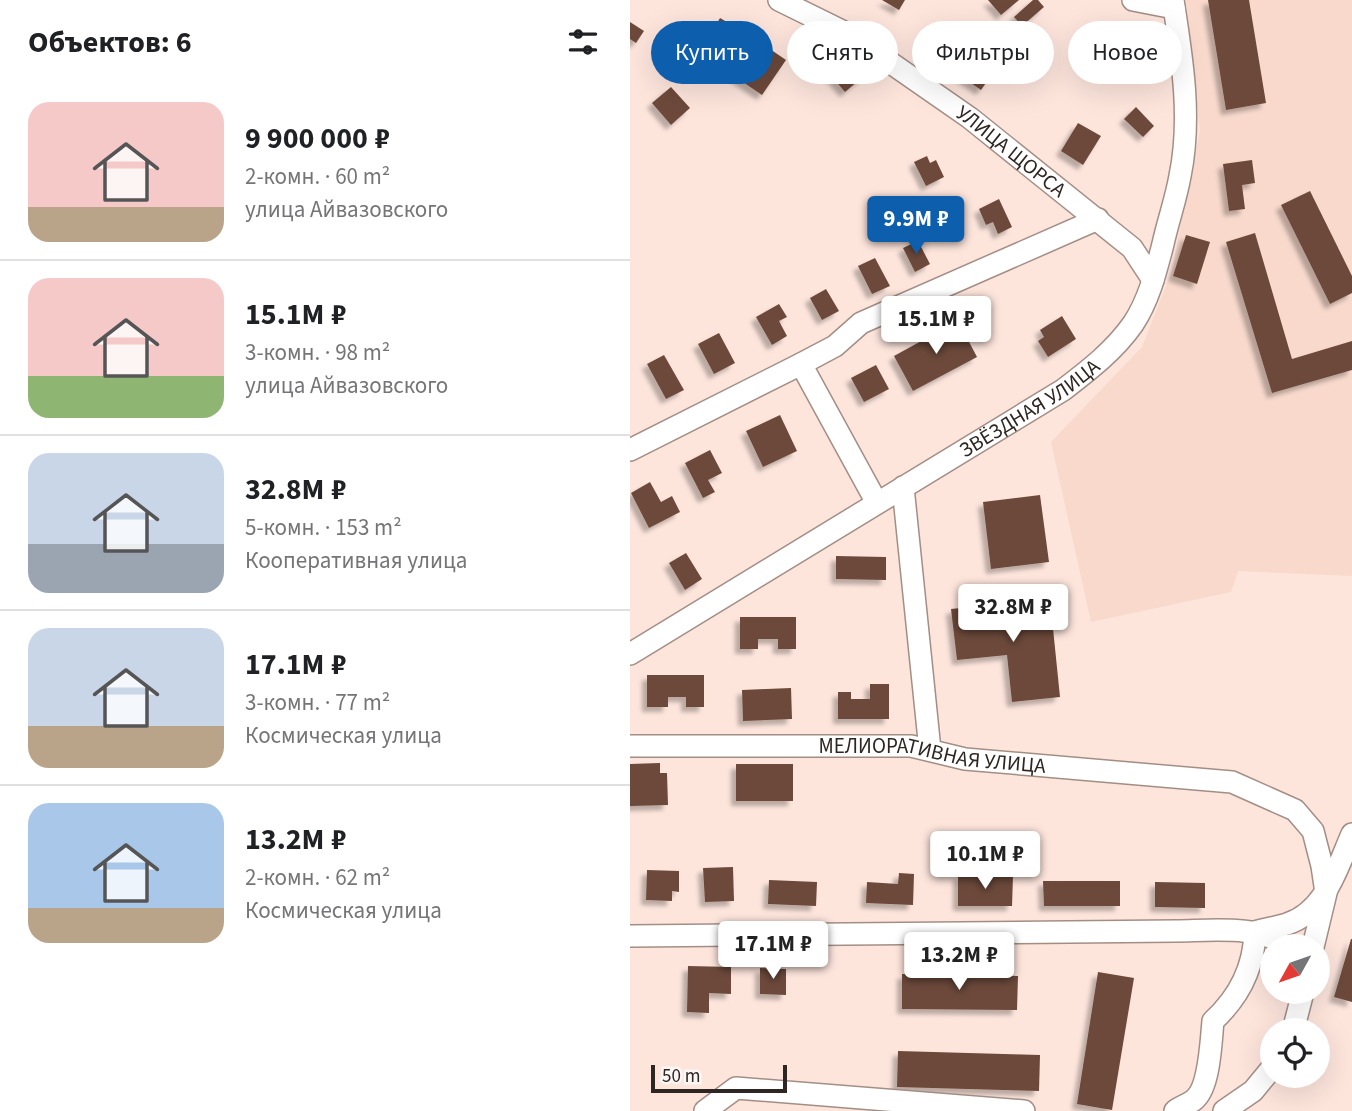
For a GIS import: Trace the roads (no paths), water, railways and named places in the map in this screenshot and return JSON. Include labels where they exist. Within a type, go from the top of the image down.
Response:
[{"type":"street","name":"УЛИЦА ЩОРСА","points":[[779,0],[852,36],[971,118],[1132,248],[1153,280]]},
{"type":"street","points":[[1133,0],[1174,4]]},
{"type":"street","name":"ЗВЁЗДНАЯ УЛИЦА","points":[[630,654],[1063,390],[1098,363],[1121,340],[1135,321],[1153,280],[1181,175],[1186,127],[1184,78],[1174,4]]},
{"type":"street","points":[[630,450],[802,364],[835,345],[861,323],[1098,219]]},
{"type":"street","points":[[802,364],[877,503]]},
{"type":"street","points":[[903,487],[930,750]]},
{"type":"street","name":"МЕЛИОРАТИВНАЯ УЛИЦА","points":[[630,746],[911,746],[965,760],[1232,782],[1295,810],[1305,821],[1313,831],[1326,893]]},
{"type":"street","points":[[1316,934],[1326,893],[1352,834]]},
{"type":"street","points":[[630,936],[1255,932],[1299,918],[1317,905],[1326,893]]},
{"type":"street","points":[[1255,932],[1262,934]]},
{"type":"street","points":[[1175,1111],[1196,1099],[1200,1092],[1207,1071],[1213,1021],[1228,1007],[1239,991],[1255,949],[1255,932]]},
{"type":"street","points":[[1224,1111],[1253,1091],[1260,1083]]},
{"type":"street","points":[[705,1111],[736,1088],[1024,1111]]}]
